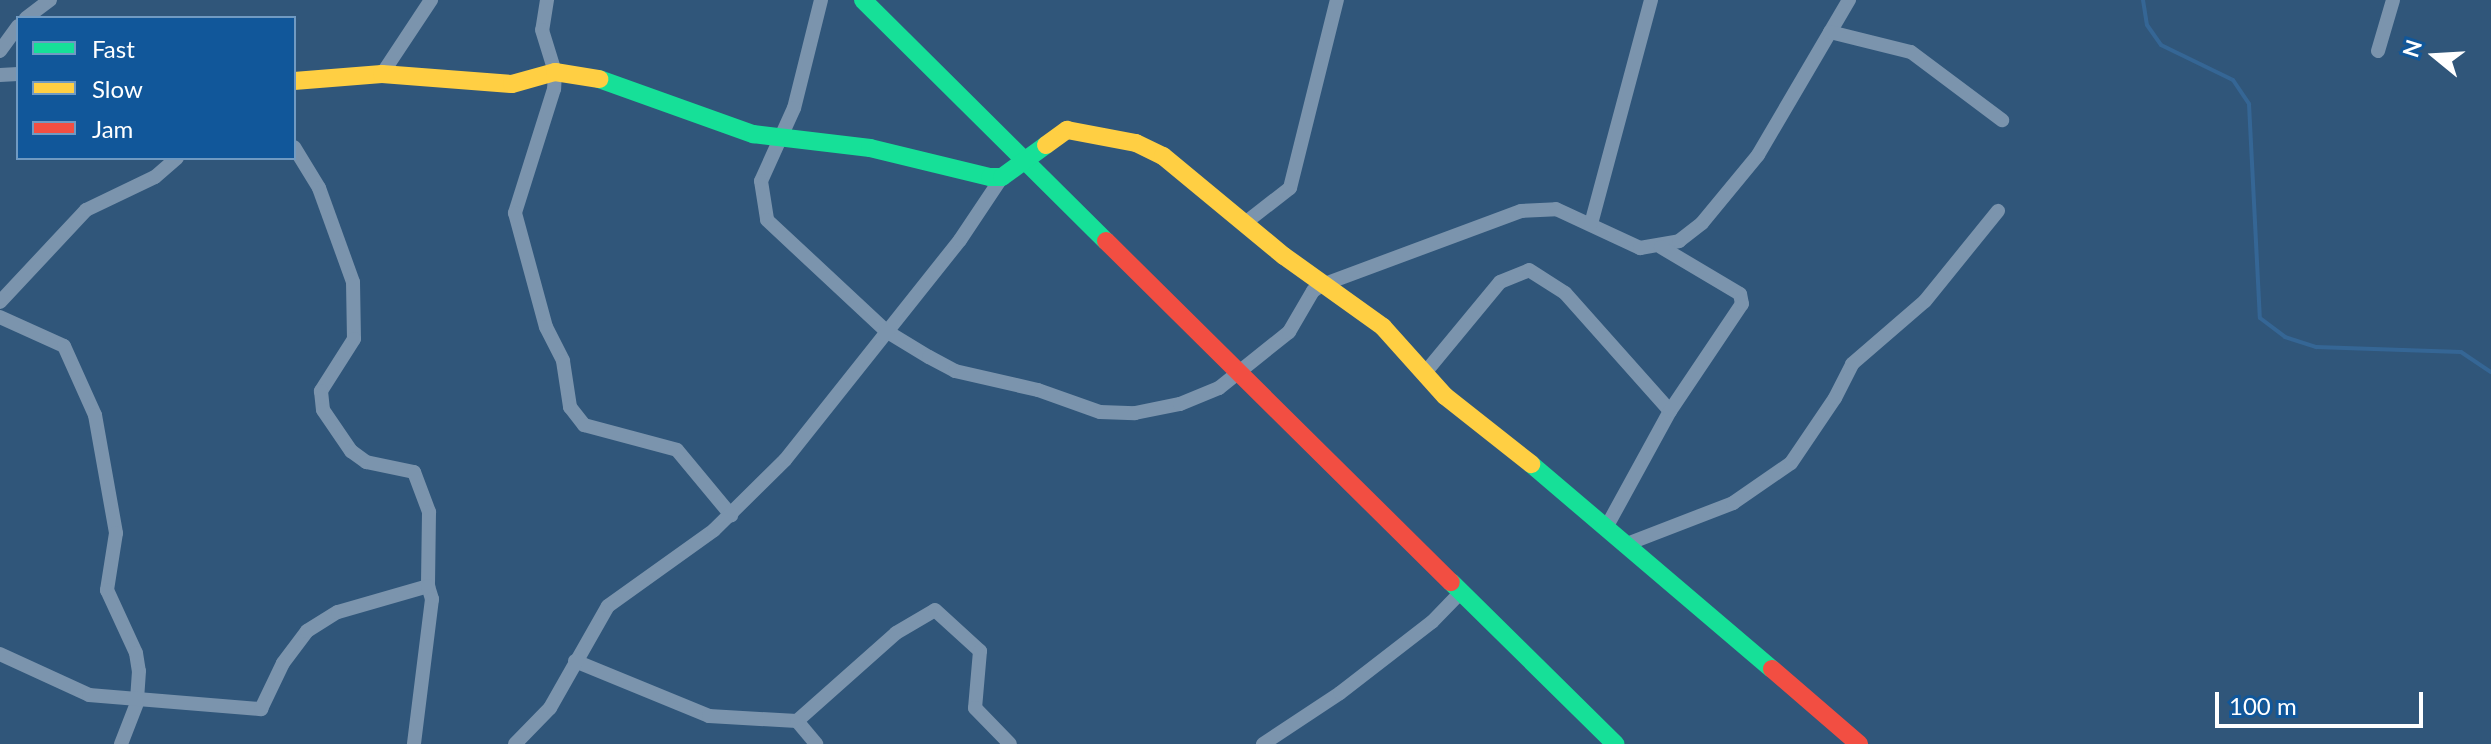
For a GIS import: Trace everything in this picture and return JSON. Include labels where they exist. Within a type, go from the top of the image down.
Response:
[{"type":"street","points":[[29,16],[50,0]]},
{"type":"street","points":[[382,74],[431,0]]},
{"type":"street","points":[[547,0],[542,30],[555,72],[547,116],[518,190],[515,213],[546,327],[563,361],[574,417],[584,425],[677,450],[731,515]]},
{"type":"street","points":[[821,0],[783,137],[766,162],[761,181],[767,220],[886,331],[955,371],[1038,390],[1100,412],[1135,413],[1180,404],[1219,388],[1289,332],[1313,291],[1322,285],[1521,211],[1556,209],[1640,248],[1661,247],[1702,223],[1758,155],[1849,0]]},
{"type":"street","points":[[863,0],[1243,371],[1615,744]]},
{"type":"street","points":[[1245,223],[1290,188],[1337,0]]},
{"type":"street","points":[[1591,224],[1651,0]]},
{"type":"street","points":[[2378,51],[2393,0]]},
{"type":"street","points":[[0,51],[16,29]]},
{"type":"street","points":[[1830,32],[1911,52],[2002,120]]},
{"type":"street","points":[[296,81],[382,74],[512,84],[555,72],[604,79],[727,126],[870,148],[1002,177]]},
{"type":"street","points":[[515,744],[545,715],[608,606],[731,515],[785,460],[960,240],[1002,177],[1025,157],[1067,130],[1109,135],[1163,156],[1322,285],[1383,327],[1424,374],[1607,526],[1859,744]]},
{"type":"street","points":[[296,150],[319,188],[353,282],[354,339],[321,391],[323,410],[351,451],[366,462],[414,472],[429,512],[428,586],[432,599],[414,744]]},
{"type":"street","points":[[0,302],[86,210],[155,177],[175,160]]},
{"type":"street","points":[[1627,544],[1733,503],[1791,463],[1835,398],[1852,364],[1925,301],[1998,211]]},
{"type":"street","points":[[1607,526],[1670,411],[1742,300],[1661,247]]},
{"type":"street","points":[[1424,374],[1500,282],[1529,270],[1565,293],[1670,411]]},
{"type":"street","points":[[0,317],[64,346],[95,415],[116,533],[107,590],[136,653],[137,703],[121,744]]},
{"type":"street","points":[[0,654],[68,690],[137,703],[261,709],[283,663],[307,631],[338,612],[428,586]]},
{"type":"street","points":[[1263,744],[1363,676],[1432,622],[1461,592]]},
{"type":"street","points":[[575,661],[709,716],[797,721],[896,633],[935,610],[980,651],[975,708],[1010,744]]},
{"type":"street","points":[[797,721],[816,744]]},
{"type":"waterway","points":[[2143,0],[2147,25],[2161,45],[2233,80],[2249,104],[2260,318],[2285,337],[2316,347],[2461,352],[2491,372]]},
{"type":"traffic: fast","points":[[863,0],[1106,241]]},
{"type":"traffic: fast","points":[[599,79],[753,134],[870,148],[990,177],[1002,177],[1046,145]]},
{"type":"traffic: fast","points":[[1531,464],[1772,669]]},
{"type":"traffic: fast","points":[[1451,582],[1615,744]]},
{"type":"traffic: slow","points":[[296,81],[382,74],[512,84],[555,72],[599,79]]},
{"type":"traffic: slow","points":[[1046,145],[1067,130],[1136,143],[1163,156],[1284,256],[1383,327],[1445,396],[1531,464]]},
{"type":"traffic: jam","points":[[1106,241],[1451,582]]},
{"type":"traffic: jam","points":[[1772,669],[1859,744]]}]
